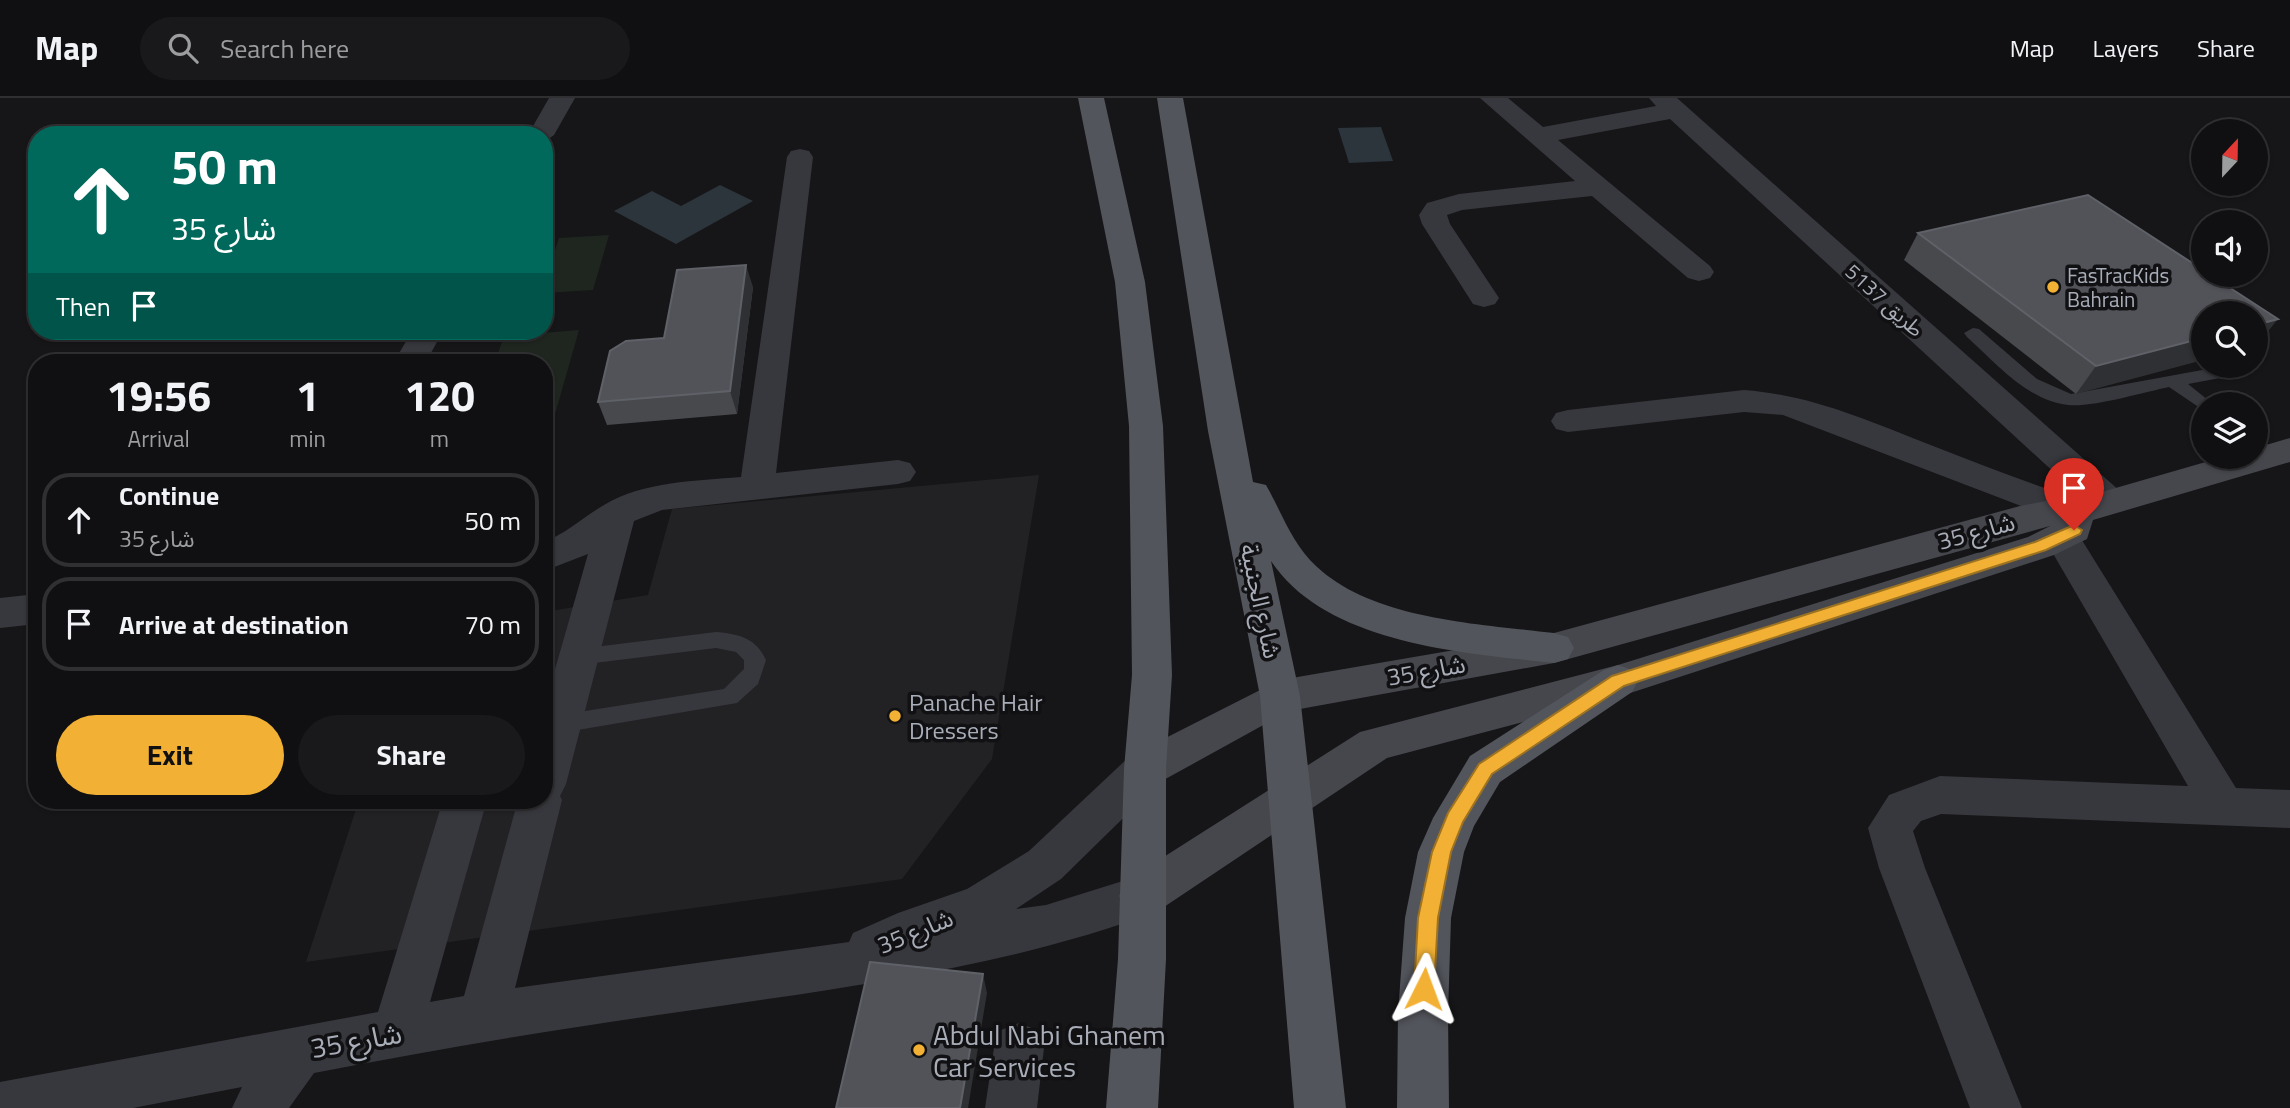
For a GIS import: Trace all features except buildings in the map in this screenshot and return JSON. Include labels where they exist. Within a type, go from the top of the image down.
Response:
[{"type":"main road","points":[[1091,98],[1130,282],[1146,426],[1152,675],[1145,769],[1142,960],[1132,1108]]},
{"type":"main road","name":"شارع الجنبية","points":[[1170,98],[1225,431],[1280,696],[1320,1108]]},
{"type":"main road","points":[[1225,431],[1271,533],[1305,578],[1315,585],[1347,606],[1445,635],[1554,648]]},
{"type":"main road","points":[[1423,1108],[1423,1013],[1428,918],[1441,852],[1455,818],[1485,769],[1618,681]]},
{"type":"street","points":[[546,126],[562,98]]},
{"type":"street","points":[[1493,98],[1699,272]]},
{"type":"street","points":[[1536,136],[1668,104]]},
{"type":"street","name":"طريق 5137","points":[[1668,104],[2082,517],[2224,807]]},
{"type":"street","points":[[757,487],[800,157]]},
{"type":"street","points":[[1484,298],[1436,224],[1433,215],[1437,209],[1459,202],[1600,187]]},
{"type":"street","points":[[1569,421],[1744,401],[1785,404],[1827,417],[1992,484],[2082,517]]},
{"type":"street","name":"شارع 35","points":[[0,1108],[483,1016],[910,956],[1012,931],[1045,928],[1142,896],[1375,744],[1618,681],[2273,449]]},
{"type":"street","points":[[553,553],[576,544],[618,513],[657,498],[898,472]]},
{"type":"street","name":"شارع 35","points":[[839,964],[915,928],[981,906],[1045,865],[1145,769],[1280,696],[1554,648],[2020,519],[2056,512],[2082,517]]},
{"type":"street","points":[[553,718],[561,658],[618,513]]},
{"type":"street","points":[[0,613],[28,610]]},
{"type":"street","points":[[1996,1108],[1902,868],[1891,828],[1905,807],[1940,795],[2290,809]]},
{"type":"street","points":[[397,1032],[463,809]]},
{"type":"street","points":[[483,1016],[538,809]]},
{"type":"street","points":[[1011,1108],[1019,1048]]},
{"type":"street","points":[[258,1108],[300,1050]]},
{"type":"lane","points":[[1973,333],[2036,387],[2058,399],[2071,400],[2191,377]]},
{"type":"lane","points":[[2172,381],[2191,395]]},
{"type":"lane","points":[[553,725],[729,697],[745,687],[755,673],[756,659],[749,647],[734,640],[561,658]]},
{"type":"shaded area","points":[[1381,127],[1393,161],[1349,163],[1338,128]]},
{"type":"shaded area","points":[[720,185],[753,201],[676,244],[614,211],[652,191],[681,206]]},
{"type":"shaded area","points":[[609,235],[593,290],[553,292],[553,256],[559,238]]},
{"type":"shaded area","points":[[579,330],[553,421],[553,354],[498,354],[503,340],[553,340],[553,332]]},
{"type":"shaded area","points":[[1039,475],[992,759],[902,879],[306,962],[356,809],[553,809],[553,611],[648,595],[672,509]]},
{"type":"place","name":"FasTracKids Bahrain","points":[[2053,287]]},
{"type":"place","name":"Panache Hair Dressers","points":[[895,716]]},
{"type":"place","name":"Abdul Nabi Ghanem Car Services","points":[[919,1050]]},
{"type":"route","points":[[1424,989],[1428,918],[1441,852],[1455,818],[1485,769],[1618,681],[2041,546],[2074,530]]}]
